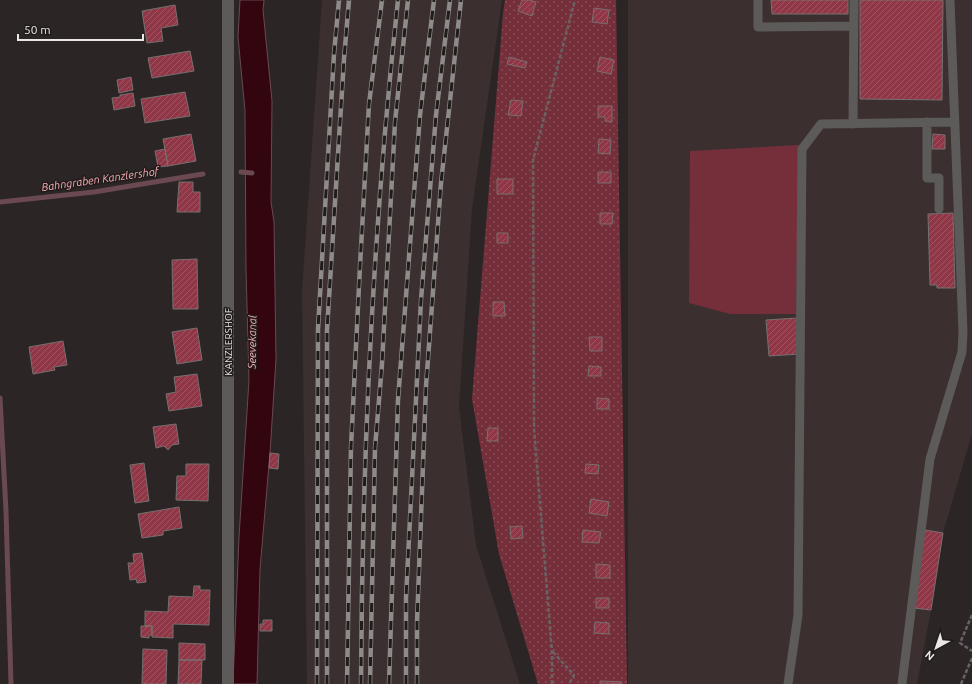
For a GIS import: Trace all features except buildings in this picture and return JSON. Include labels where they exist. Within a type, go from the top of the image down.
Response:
[{"type":"street","name":"KANZLERSHOF","points":[[228,0],[228,684]]},
{"type":"lane","points":[[758,0],[758,27],[854,26]]},
{"type":"lane","points":[[853,124],[854,0]]},
{"type":"lane","points":[[902,684],[930,459],[962,352],[963,332],[950,0]]},
{"type":"lane","points":[[927,122],[927,178],[939,178],[939,209]]},
{"type":"lane","points":[[788,684],[798,615],[802,149],[821,124],[954,122]]},
{"type":"path","points":[[552,684],[552,652],[534,429],[533,160],[575,0]]},
{"type":"path","points":[[972,616],[960,643],[972,651]]},
{"type":"path","points":[[552,652],[574,675],[570,684]]},
{"type":"path","points":[[961,684],[972,658]]},
{"type":"shaded area","points":[[322,0],[502,0],[472,209],[459,407],[476,545],[520,684],[307,684],[302,291]]},
{"type":"shaded area","points":[[505,0],[616,0],[627,684],[538,684],[499,554],[472,399]]},
{"type":"shaded area","points":[[628,0],[972,0],[972,434],[943,533],[931,610],[917,684],[628,684]]},
{"type":"shaded area","points":[[799,145],[796,314],[730,314],[689,303],[690,151]]},
{"type":"water","name":"Seevekanal","points":[[240,0],[264,0],[263,10],[272,101],[271,202],[274,222],[276,359],[260,569],[257,684],[233,684],[239,537],[249,380],[246,268],[245,111],[238,37]]},
{"type":"waterway","name":"Bahngraben Kanzlershof","points":[[241,172],[252,173]]},
{"type":"waterway","name":"Bahngraben Kanzlershof","points":[[0,202],[94,192],[203,174]]},
{"type":"waterway","name":"Bahngraben Kanzlershof","points":[[0,398],[6,511],[11,684]]},
{"type":"railway","points":[[317,684],[318,329],[334,54],[339,0]]},
{"type":"railway","points":[[327,684],[327,330],[349,0]]},
{"type":"railway","points":[[347,684],[351,447],[360,266],[369,104],[382,0]]},
{"type":"railway","points":[[361,684],[364,513],[370,342],[389,85],[398,0]]},
{"type":"railway","points":[[370,684],[375,448],[382,364],[395,122],[408,0]]},
{"type":"railway","points":[[389,684],[398,400],[420,115],[434,0]]},
{"type":"railway","points":[[406,684],[406,598],[421,300],[436,115],[450,0]]},
{"type":"railway","points":[[417,684],[417,623],[426,386],[441,183],[461,0]]}]
